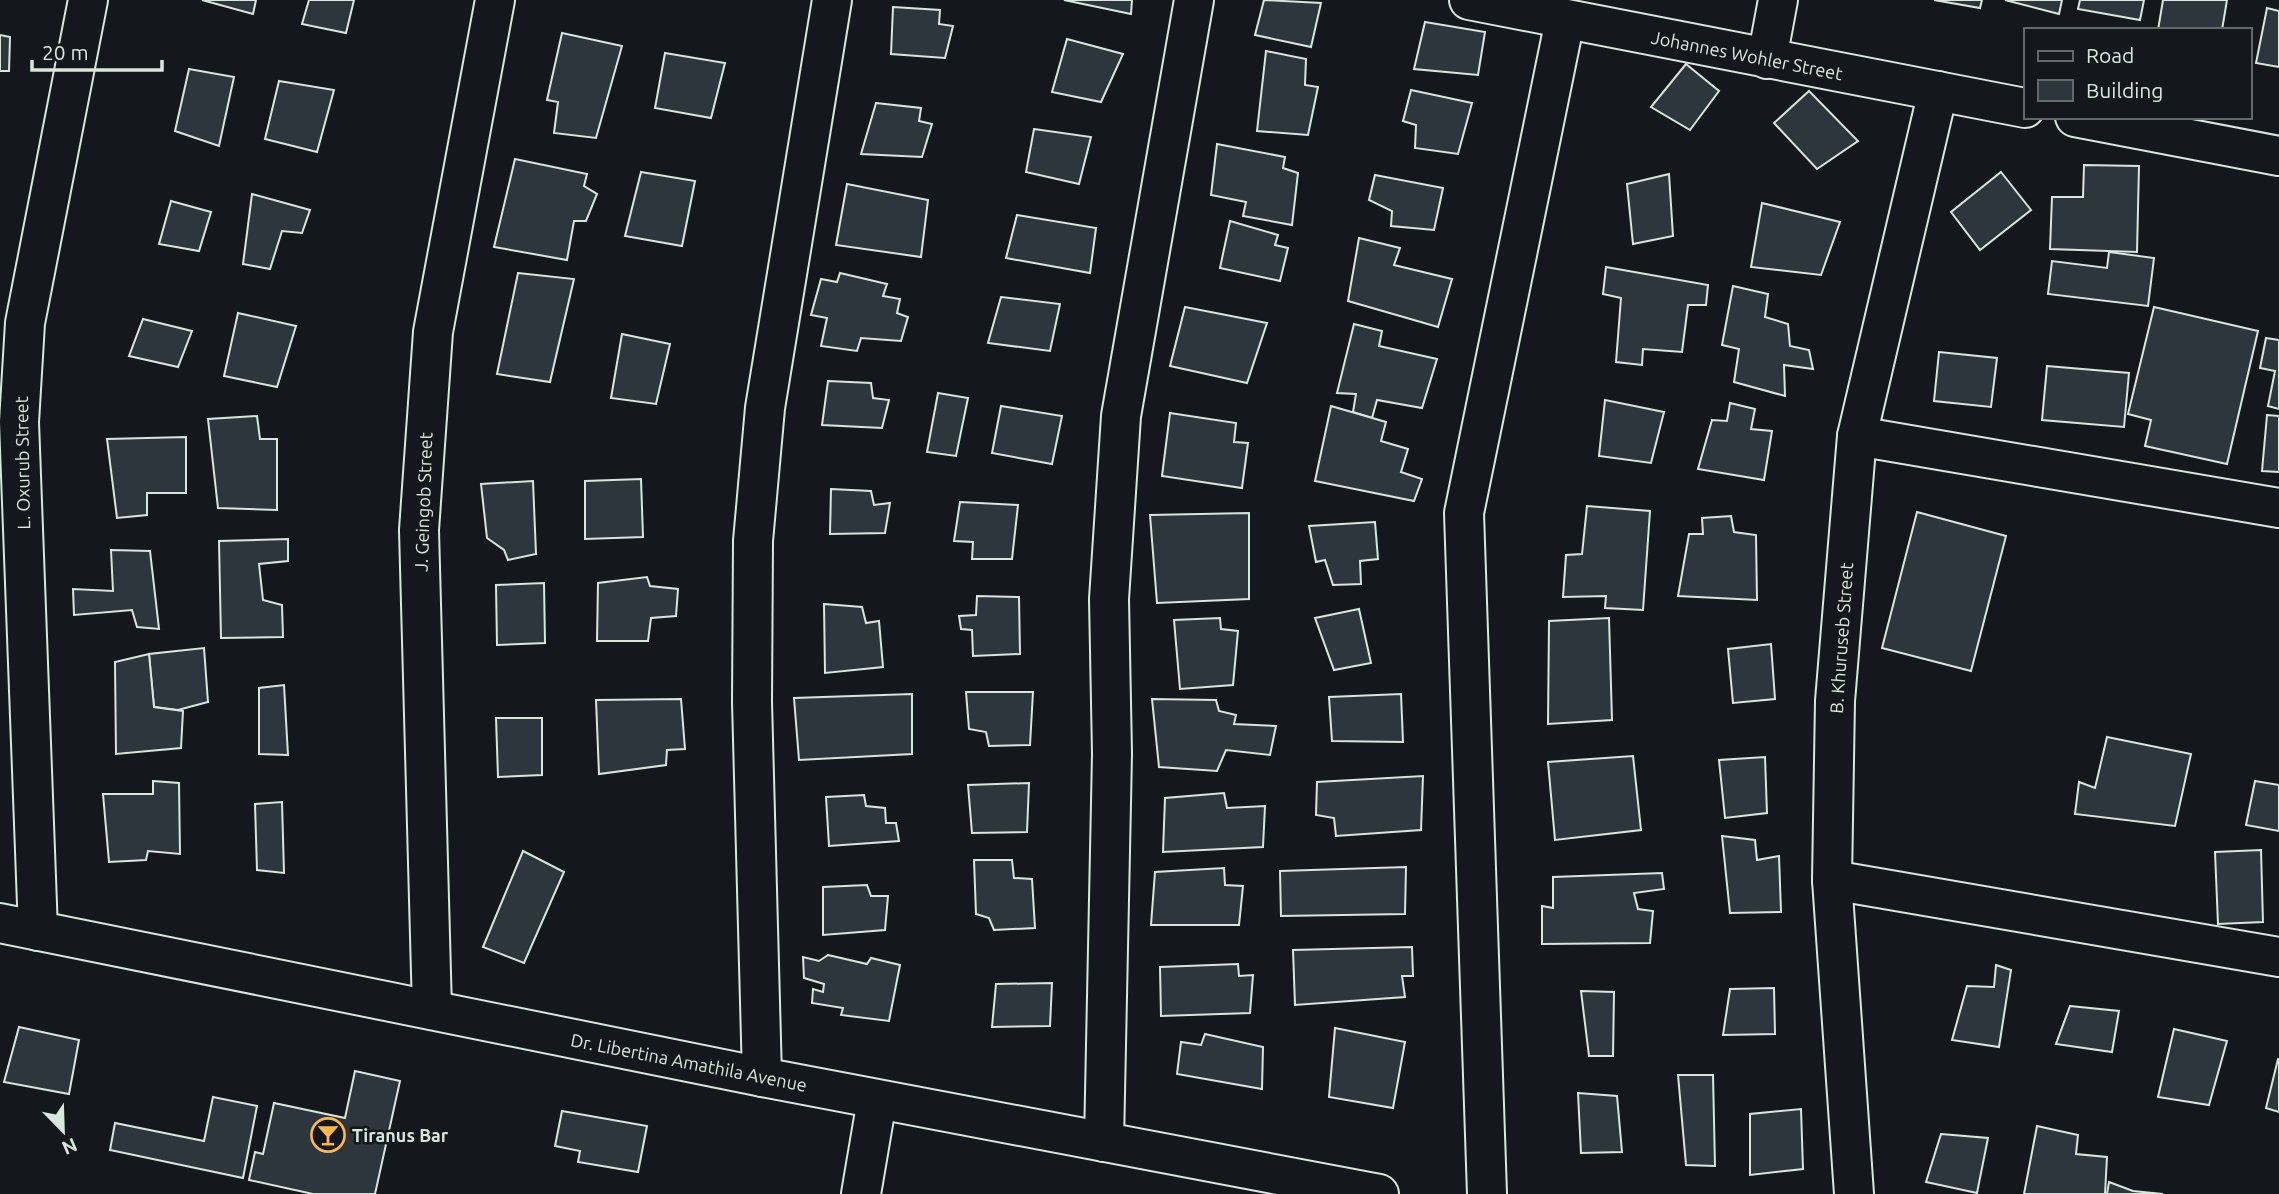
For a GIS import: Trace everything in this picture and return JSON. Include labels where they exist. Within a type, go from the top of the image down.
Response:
[{"type":"street","name":"L. Oxurub Street","points":[[38,931],[19,422],[26,323],[88,0]]},
{"type":"street","name":"J. Geingob Street","points":[[432,1010],[419,530],[433,332],[495,0]]},
{"type":"street","points":[[762,1077],[752,702],[753,541],[765,408],[832,0]]},
{"type":"street","points":[[1104,1142],[1112,754],[1109,599],[1121,416],[1194,0]]},
{"type":"street","name":"Johannes Wohler Street","points":[[1469,0],[2024,108]]},
{"type":"street","points":[[1767,59],[1778,0]]},
{"type":"street","points":[[1487,1194],[1464,513],[1565,19]]},
{"type":"street","name":"B. Khuruseb Street","points":[[1854,1194],[1832,880],[1835,701],[1857,436],[1938,92]]},
{"type":"street","points":[[2085,119],[2279,156]]},
{"type":"street","points":[[1857,436],[2279,508]]},
{"type":"street","points":[[1832,880],[2279,957]]},
{"type":"street","name":"Dr. Libertina Amathila Avenue","points":[[0,923],[877,1100],[1379,1194]]},
{"type":"street","points":[[861,1194],[877,1100]]},
{"type":"building","points":[[202,0],[256,0],[253,14]]},
{"type":"building","points":[[309,0],[354,0],[346,33],[302,24]]},
{"type":"building","points":[[1064,0],[1132,0],[1131,14]]},
{"type":"building","points":[[1264,0],[1321,3],[1311,47],[1255,35]]},
{"type":"building","points":[[1934,0],[1982,0],[1980,8]]},
{"type":"building","points":[[2005,0],[2062,0],[2059,14]]},
{"type":"building","points":[[2080,0],[2144,0],[2140,20],[2078,9]]},
{"type":"building","points":[[2163,0],[2227,0],[2222,28],[2158,28]]},
{"type":"building","points":[[893,7],[940,10],[939,24],[953,26],[945,58],[891,54]]},
{"type":"building","points":[[2267,8],[2279,11],[2279,67],[2256,63]]},
{"type":"building","points":[[1425,22],[1485,32],[1478,75],[1414,69]]},
{"type":"building","points":[[562,33],[622,46],[596,138],[554,133],[558,102],[547,100]]},
{"type":"building","points":[[0,35],[10,37],[9,71],[0,71]]},
{"type":"building","points":[[1067,39],[1123,54],[1101,102],[1052,92]]},
{"type":"building","points":[[1266,51],[1306,59],[1305,85],[1318,87],[1308,135],[1257,131]]},
{"type":"building","points":[[665,53],[725,63],[711,118],[655,108]]},
{"type":"building","points":[[1686,64],[1719,91],[1690,130],[1651,107]]},
{"type":"building","points":[[189,69],[234,77],[219,146],[175,131]]},
{"type":"building","points":[[279,81],[334,90],[317,152],[265,139]]},
{"type":"building","points":[[1411,90],[1472,103],[1458,154],[1415,148],[1416,125],[1403,121]]},
{"type":"building","points":[[1809,91],[1858,141],[1817,169],[1774,123]]},
{"type":"building","points":[[876,103],[921,108],[919,121],[932,124],[922,157],[861,154]]},
{"type":"building","points":[[1034,129],[1091,137],[1079,184],[1026,172]]},
{"type":"building","points":[[1217,144],[1285,157],[1283,168],[1298,173],[1292,225],[1243,216],[1246,202],[1211,195]]},
{"type":"building","points":[[515,159],[587,174],[584,186],[597,194],[586,221],[574,221],[567,260],[494,247]]},
{"type":"building","points":[[2084,165],[2139,166],[2137,252],[2050,249],[2052,197],[2083,197]]},
{"type":"building","points":[[641,172],[695,181],[682,246],[625,236]]},
{"type":"building","points":[[2001,172],[2031,210],[1980,250],[1951,212]]},
{"type":"building","points":[[1669,174],[1673,236],[1633,244],[1627,184]]},
{"type":"building","points":[[1375,175],[1443,188],[1434,230],[1391,226],[1392,211],[1369,200]]},
{"type":"building","points":[[847,184],[928,200],[921,257],[836,245]]},
{"type":"building","points":[[252,194],[310,210],[302,233],[282,231],[270,269],[243,264]]},
{"type":"building","points":[[171,201],[211,212],[199,251],[159,244]]},
{"type":"building","points":[[1762,203],[1840,222],[1821,275],[1751,267]]},
{"type":"building","points":[[1017,215],[1096,228],[1090,273],[1006,258]]},
{"type":"building","points":[[1230,221],[1278,235],[1275,245],[1288,248],[1280,281],[1220,268]]},
{"type":"building","points":[[1359,238],[1400,248],[1394,265],[1452,279],[1438,327],[1348,301]]},
{"type":"building","points":[[2109,252],[2154,258],[2148,306],[2048,294],[2052,261],[2107,268]]},
{"type":"building","points":[[1606,267],[1708,285],[1706,305],[1688,305],[1682,352],[1643,349],[1642,365],[1616,362],[1621,298],[1603,294]]},
{"type":"building","points":[[518,273],[574,279],[550,382],[497,374]]},
{"type":"building","points":[[840,273],[887,284],[883,296],[900,299],[897,313],[908,317],[901,341],[861,338],[857,351],[821,346],[827,318],[811,315],[821,279],[837,282]]},
{"type":"building","points":[[1733,286],[1768,294],[1765,317],[1788,324],[1790,346],[1809,350],[1813,369],[1784,365],[1785,396],[1734,382],[1739,349],[1722,345]]},
{"type":"building","points":[[1001,297],[1060,304],[1050,351],[988,343]]},
{"type":"building","points":[[1185,307],[1267,323],[1247,383],[1170,366]]},
{"type":"building","points":[[2154,307],[2258,331],[2227,464],[2145,446],[2151,420],[2128,414]]},
{"type":"building","points":[[238,313],[296,326],[277,387],[224,376]]},
{"type":"building","points":[[143,319],[192,331],[178,367],[129,356]]},
{"type":"building","points":[[1354,324],[1382,331],[1379,346],[1437,359],[1422,408],[1377,400],[1372,418],[1353,412],[1356,394],[1337,393]]},
{"type":"building","points":[[622,334],[670,344],[656,404],[611,398]]},
{"type":"building","points":[[2266,338],[2279,340],[2279,409],[2268,406],[2275,371],[2260,368]]},
{"type":"building","points":[[1939,352],[1997,358],[1991,407],[1934,401]]},
{"type":"building","points":[[2047,366],[2129,373],[2124,427],[2042,420]]},
{"type":"building","points":[[828,381],[871,383],[873,398],[889,400],[882,428],[822,425]]},
{"type":"building","points":[[938,393],[968,398],[956,456],[927,452]]},
{"type":"building","points":[[1605,400],[1664,412],[1651,463],[1599,456]]},
{"type":"building","points":[[1730,403],[1755,409],[1751,429],[1772,431],[1764,480],[1698,469],[1712,420],[1727,421]]},
{"type":"building","points":[[1001,406],[1062,416],[1052,464],[992,453]]},
{"type":"building","points":[[1331,406],[1386,422],[1381,441],[1408,449],[1401,472],[1422,479],[1414,501],[1315,481]]},
{"type":"building","points":[[1170,413],[1236,423],[1234,442],[1248,443],[1242,488],[1162,476]]},
{"type":"building","points":[[2267,415],[2279,416],[2279,472],[2262,471]]},
{"type":"building","points":[[257,416],[260,439],[277,439],[277,510],[218,508],[208,419]]},
{"type":"building","points":[[186,437],[186,493],[147,493],[147,515],[117,518],[107,439]]},
{"type":"building","points":[[641,479],[643,537],[585,539],[585,481]]},
{"type":"building","points":[[533,481],[536,554],[508,560],[504,550],[487,538],[481,484]]},
{"type":"building","points":[[831,489],[871,491],[874,505],[890,503],[885,533],[830,534]]},
{"type":"building","points":[[960,502],[1018,505],[1012,559],[972,559],[973,542],[954,541]]},
{"type":"building","points":[[1587,506],[1650,511],[1643,610],[1605,608],[1606,596],[1563,597],[1566,555],[1582,554]]},
{"type":"building","points":[[1917,512],[2006,536],[1971,671],[1882,648]]},
{"type":"building","points":[[1249,513],[1249,599],[1157,603],[1150,515]]},
{"type":"building","points":[[1731,516],[1734,532],[1756,535],[1757,600],[1678,596],[1689,534],[1703,534],[1702,518]]},
{"type":"building","points":[[1375,522],[1378,559],[1360,561],[1361,584],[1333,585],[1325,560],[1316,562],[1309,526]]},
{"type":"building","points":[[288,539],[288,561],[259,564],[263,600],[282,605],[283,637],[221,638],[219,541]]},
{"type":"building","points":[[111,550],[150,551],[159,629],[137,627],[132,610],[74,615],[73,589],[113,591]]},
{"type":"building","points":[[647,577],[650,586],[678,589],[676,616],[651,618],[648,641],[597,641],[598,583]]},
{"type":"building","points":[[544,583],[545,643],[497,645],[496,585]]},
{"type":"building","points":[[977,596],[1019,597],[1020,654],[973,656],[972,630],[961,629],[959,616],[976,615]]},
{"type":"building","points":[[824,604],[862,607],[866,623],[879,621],[883,667],[825,673]]},
{"type":"building","points":[[1359,609],[1371,663],[1334,670],[1315,618]]},
{"type":"building","points":[[1220,618],[1221,629],[1238,631],[1233,685],[1180,689],[1174,620]]},
{"type":"building","points":[[1609,618],[1612,720],[1548,724],[1549,621]]},
{"type":"building","points":[[1771,644],[1775,699],[1733,703],[1728,649]]},
{"type":"building","points":[[204,648],[208,702],[178,710],[154,707],[149,654]]},
{"type":"building","points":[[149,654],[154,707],[183,711],[181,748],[116,754],[115,662]]},
{"type":"building","points":[[284,685],[288,755],[259,754],[259,688]]},
{"type":"building","points":[[966,692],[1033,692],[1030,745],[989,746],[986,732],[969,729]]},
{"type":"building","points":[[912,694],[912,754],[799,760],[794,698]]},
{"type":"building","points":[[1401,694],[1403,742],[1332,741],[1329,697]]},
{"type":"building","points":[[681,699],[685,749],[667,750],[666,765],[599,774],[596,700]]},
{"type":"building","points":[[1152,699],[1216,700],[1219,711],[1236,715],[1234,724],[1276,726],[1270,755],[1226,750],[1217,771],[1159,767]]},
{"type":"building","points":[[496,718],[542,718],[542,775],[498,777]]},
{"type":"building","points":[[2107,737],[2191,754],[2175,826],[2075,814],[2079,782],[2095,788]]},
{"type":"building","points":[[1633,756],[1641,830],[1555,840],[1548,762]]},
{"type":"building","points":[[1765,757],[1767,813],[1725,818],[1719,760]]},
{"type":"building","points":[[1423,776],[1421,830],[1336,836],[1334,818],[1316,815],[1317,782]]},
{"type":"building","points":[[153,781],[179,783],[180,854],[148,851],[146,860],[109,862],[103,794],[153,794]]},
{"type":"building","points":[[2255,781],[2279,785],[2279,831],[2246,825]]},
{"type":"building","points":[[1029,783],[1027,832],[972,833],[968,785]]},
{"type":"building","points":[[1224,793],[1227,808],[1265,806],[1263,847],[1163,852],[1165,798]]},
{"type":"building","points":[[864,795],[866,806],[885,808],[886,823],[896,823],[899,841],[829,846],[826,797]]},
{"type":"building","points":[[282,802],[284,873],[257,870],[255,804]]},
{"type":"building","points":[[1722,836],[1755,840],[1757,860],[1779,856],[1781,912],[1730,913]]},
{"type":"building","points":[[2261,850],[2263,922],[2218,924],[2215,852]]},
{"type":"building","points":[[523,851],[564,872],[524,963],[483,947]]},
{"type":"building","points":[[974,860],[1012,860],[1014,878],[1032,879],[1035,928],[994,930],[989,918],[976,914]]},
{"type":"building","points":[[1406,867],[1405,914],[1281,916],[1280,871]]},
{"type":"building","points":[[1224,868],[1225,885],[1243,886],[1239,925],[1151,925],[1155,872]]},
{"type":"building","points":[[1662,873],[1664,889],[1634,893],[1638,909],[1653,911],[1650,943],[1542,944],[1542,906],[1553,908],[1553,877]]},
{"type":"building","points":[[867,885],[871,896],[888,896],[885,930],[823,935],[823,887]]},
{"type":"building","points":[[1412,947],[1413,976],[1402,976],[1405,997],[1295,1005],[1293,950]]},
{"type":"building","points":[[828,955],[867,964],[871,958],[900,965],[889,1021],[841,1015],[843,1008],[812,1003],[813,989],[823,992],[824,984],[804,978],[803,957],[819,961]]},
{"type":"building","points":[[1238,964],[1239,976],[1253,975],[1250,1013],[1161,1016],[1160,967]]},
{"type":"building","points":[[1996,965],[2011,970],[1999,1047],[1952,1040],[1967,986],[1994,987]]},
{"type":"building","points":[[1052,983],[1050,1026],[992,1027],[996,984]]},
{"type":"building","points":[[1774,988],[1775,1034],[1723,1035],[1730,989]]},
{"type":"building","points":[[1581,991],[1614,992],[1613,1056],[1589,1056]]},
{"type":"building","points":[[2070,1006],[2119,1011],[2112,1052],[2056,1044]]},
{"type":"building","points":[[19,1027],[79,1040],[69,1094],[4,1082]]},
{"type":"building","points":[[1335,1028],[1405,1042],[1393,1108],[1329,1097]]},
{"type":"building","points":[[2174,1029],[2227,1041],[2209,1105],[2158,1097]]},
{"type":"building","points":[[1205,1034],[1263,1047],[1262,1089],[1177,1074],[1181,1042],[1201,1045]]},
{"type":"building","points":[[2279,1059],[2279,1112],[2266,1108]]},
{"type":"building","name":"Tiranus Bar","points":[[355,1071],[400,1081],[375,1194],[313,1194],[249,1180],[255,1152],[263,1154],[274,1103],[345,1118]]},
{"type":"building","points":[[1678,1075],[1713,1075],[1715,1166],[1686,1165]]},
{"type":"building","points":[[1578,1093],[1617,1096],[1622,1152],[1581,1153]]},
{"type":"building","points":[[213,1097],[257,1106],[243,1178],[110,1150],[115,1123],[204,1141]]},
{"type":"building","points":[[1801,1109],[1803,1169],[1750,1175],[1750,1114]]},
{"type":"building","points":[[562,1111],[647,1126],[638,1172],[578,1162],[580,1151],[555,1146]]},
{"type":"building","points":[[2037,1126],[2078,1135],[2076,1154],[2107,1157],[2105,1194],[2024,1194]]},
{"type":"building","points":[[1941,1134],[1988,1138],[1977,1193],[1926,1182]]},
{"type":"building","points":[[2109,1182],[2133,1191],[2163,1194],[2107,1194]]},
{"type":"place","name":"Tiranus Bar","points":[[328,1135]]}]
